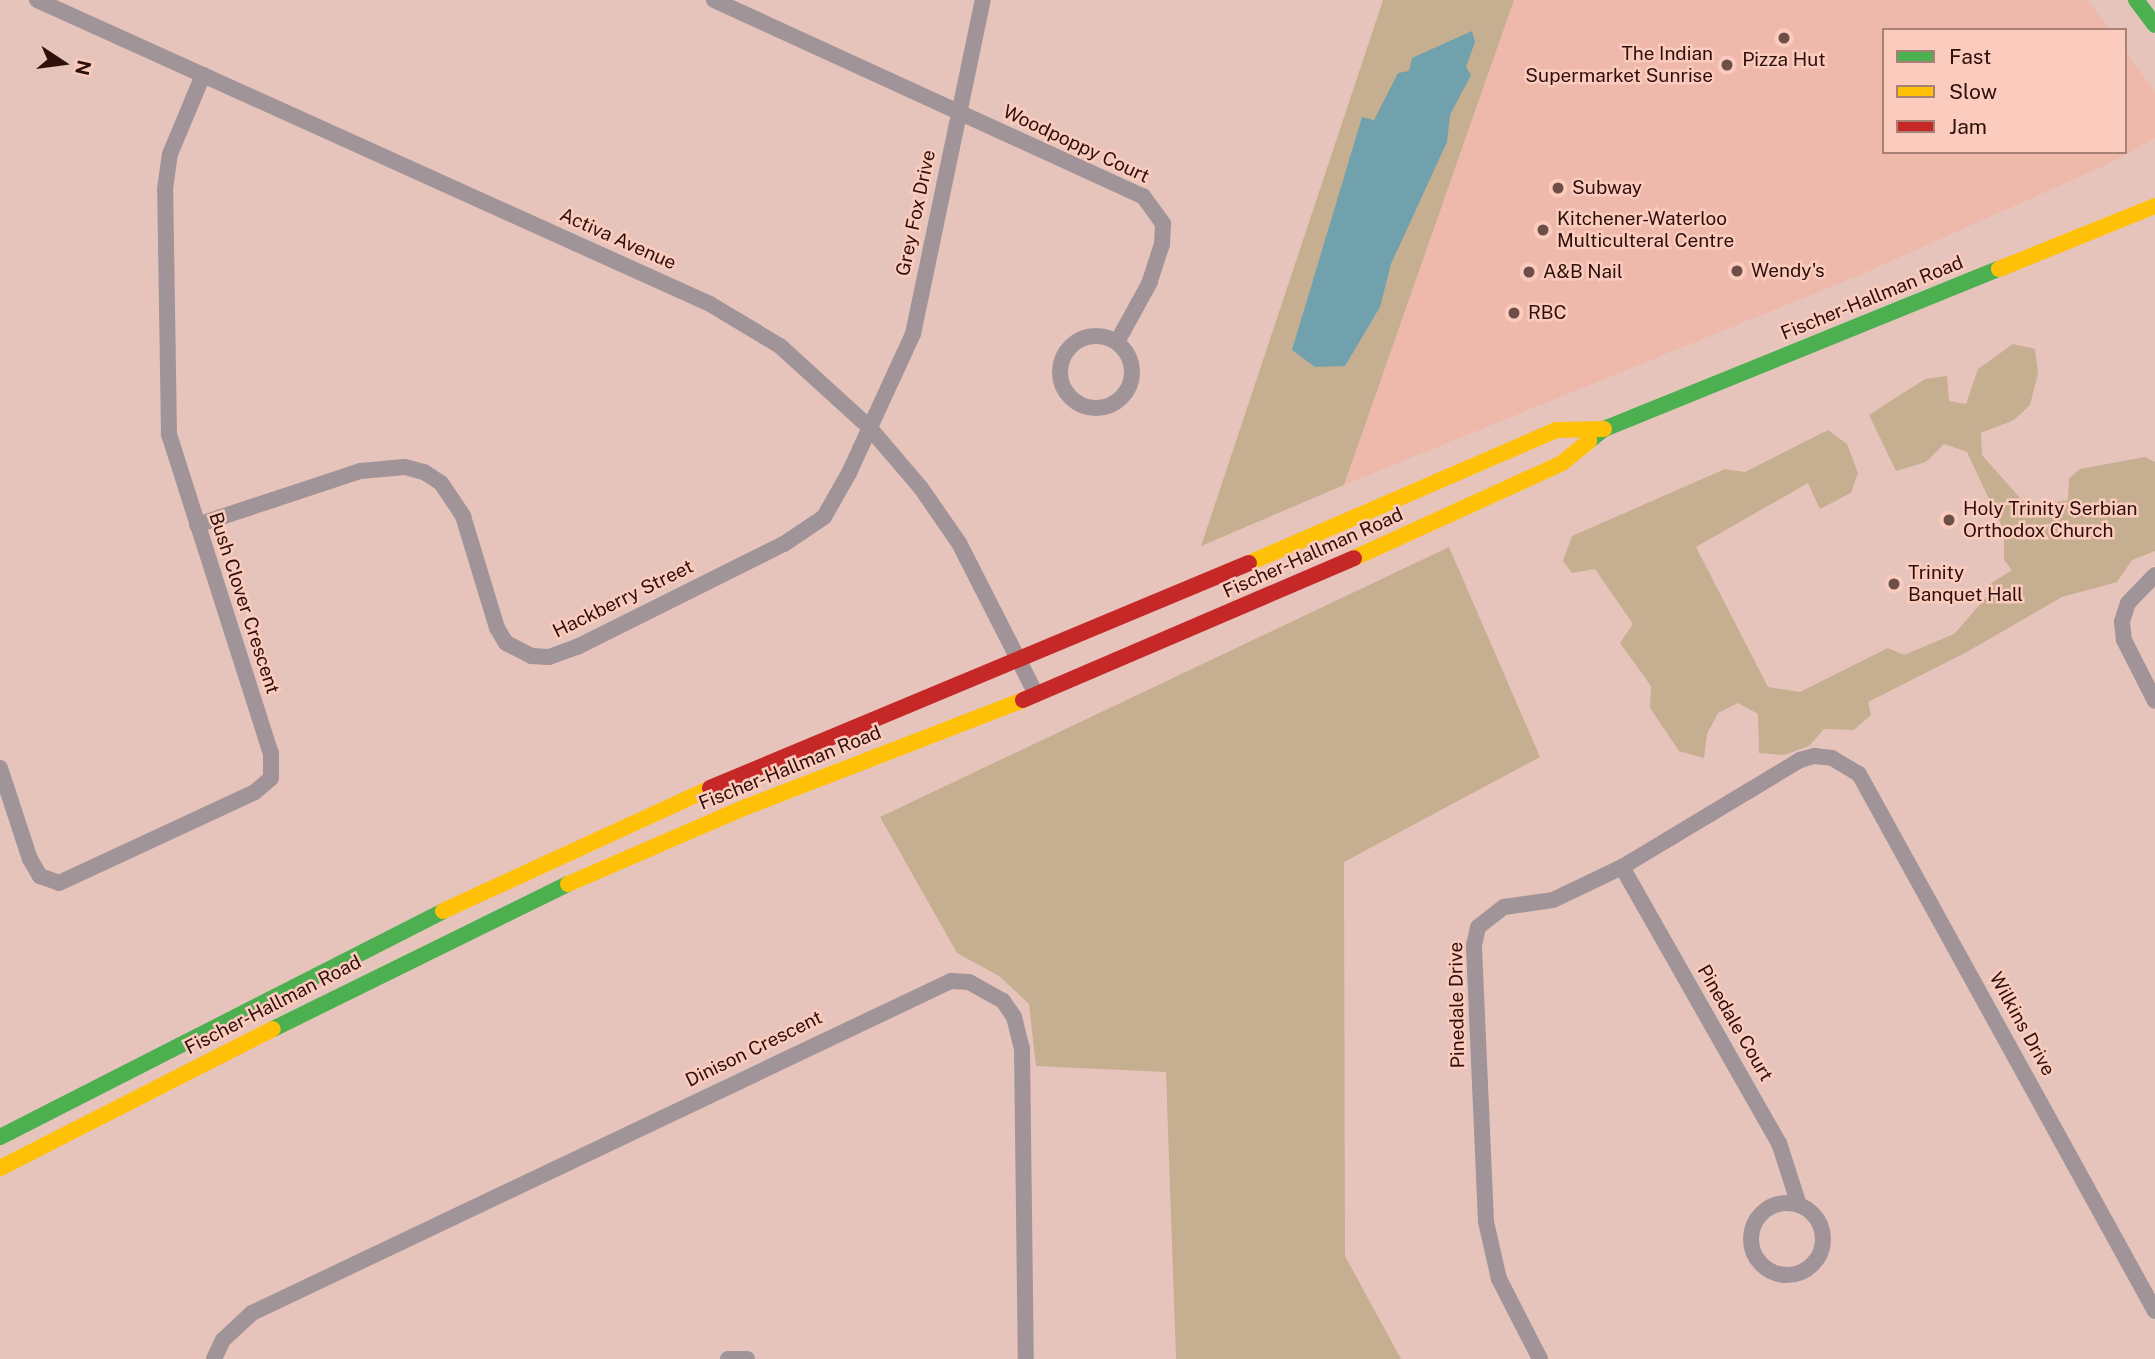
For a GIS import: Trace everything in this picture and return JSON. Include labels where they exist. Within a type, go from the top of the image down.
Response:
[{"type":"main road","points":[[2136,0],[2155,25]]},
{"type":"main road","name":"Fischer-Hallman Road","points":[[0,1168],[506,911],[746,807],[1036,694],[1295,585],[1562,463],[1604,429],[2155,206]]},
{"type":"main road","name":"Fischer-Hallman Road","points":[[0,1137],[408,927],[652,812],[1020,662],[1556,430],[1604,429]]},
{"type":"street","name":"Activa Avenue","points":[[37,0],[710,304],[780,346],[868,426],[921,488],[959,543],[1036,694]]},
{"type":"street","name":"Woodpoppy Court","points":[[714,0],[1143,196],[1155,209],[1163,224],[1163,244],[1150,282],[1118,342]]},
{"type":"street","name":"Grey Fox Drive","points":[[868,426],[913,334],[983,0]]},
{"type":"street","name":"Bush Clover Crescent","points":[[0,768],[30,859],[40,876],[59,883],[266,785],[274,766],[169,434],[165,189],[170,154],[203,75]]},
{"type":"street","points":[[1090,336],[1118,342],[1130,360],[1128,389],[1110,405],[1098,408],[1073,400],[1060,378],[1067,349],[1090,336]]},
{"type":"street","name":"Hackberry Street","points":[[197,525],[360,471],[393,467],[424,472],[441,483],[463,516],[497,628],[506,643],[531,656],[549,657],[784,544],[824,517],[849,473],[868,426]]},
{"type":"street","points":[[2155,575],[2128,603],[2122,622],[2123,640],[2155,701]]},
{"type":"street","name":"Pinedale Drive","points":[[1540,1359],[1499,1279],[1486,1222],[1474,945],[1478,927],[1504,907],[1553,900],[1622,867],[1800,760],[1814,756],[1845,763]]},
{"type":"street","name":"Wilkins Drive","points":[[1845,763],[1859,774],[1874,798],[2155,1311]]},
{"type":"street","name":"Pinedale Court","points":[[1622,867],[1779,1143],[1799,1205],[1816,1217],[1823,1234],[1821,1252],[1801,1273],[1776,1274],[1755,1258],[1751,1243],[1754,1224],[1772,1207],[1799,1205]]},
{"type":"street","name":"Dinison Crescent","points":[[214,1359],[223,1340],[252,1314],[951,981],[969,982],[1003,1001],[1014,1017],[1022,1049],[1026,1359]]},
{"type":"street","points":[[728,1359],[747,1359]]},
{"type":"shaded area","points":[[1383,0],[1514,0],[1344,485],[1201,546]]},
{"type":"shaded area","points":[[1514,0],[2088,0],[2109,28],[1882,28],[1882,154],[2126,154],[1860,275],[1344,485]]},
{"type":"shaded area","points":[[2127,54],[2155,92],[2155,138],[2127,154]]},
{"type":"shaded area","points":[[2013,344],[2035,349],[2038,374],[2030,405],[2014,420],[1981,433],[1982,455],[2028,507],[2068,500],[2069,478],[2080,469],[2145,457],[2155,462],[2155,551],[2132,560],[2117,582],[2062,597],[1965,653],[1868,702],[1871,715],[1854,730],[1824,729],[1809,746],[1784,755],[1759,753],[1758,714],[1738,703],[1718,713],[1707,734],[1704,758],[1679,751],[1650,708],[1651,686],[1620,643],[1633,624],[1595,569],[1572,573],[1563,561],[1572,536],[1725,469],[1745,472],[1828,430],[1847,444],[1858,473],[1851,493],[1820,509],[1808,483],[1696,547],[1768,687],[1800,692],[1888,648],[1904,655],[1954,634],[1990,593],[1987,586],[2012,570],[2004,560],[2004,531],[1967,452],[1944,444],[1926,462],[1896,471],[1869,415],[1925,379],[1947,376],[1949,401],[1966,404],[1978,369]]},
{"type":"shaded area","points":[[1449,547],[1540,757],[1344,862],[1345,1256],[1401,1359],[1176,1359],[1166,1072],[1036,1066],[1029,1004],[999,976],[957,953],[880,817]]},
{"type":"water","points":[[1472,31],[1475,42],[1466,67],[1471,75],[1450,115],[1447,142],[1391,264],[1380,307],[1345,366],[1315,367],[1292,350],[1362,117],[1374,120],[1398,73],[1409,71],[1412,58]]},
{"type":"traffic: fast","points":[[2136,0],[2155,25]]},
{"type":"traffic: fast","points":[[1589,441],[1604,429],[1999,269]]},
{"type":"traffic: fast","points":[[273,1029],[568,884]]},
{"type":"traffic: fast","points":[[0,1137],[443,911]]},
{"type":"traffic: slow","points":[[1999,269],[2155,206]]},
{"type":"traffic: slow","points":[[1249,563],[1556,430],[1604,429]]},
{"type":"traffic: slow","points":[[1354,558],[1562,463],[1589,441]]},
{"type":"traffic: slow","points":[[568,884],[746,807],[1023,700]]},
{"type":"traffic: slow","points":[[443,911],[710,788]]},
{"type":"traffic: slow","points":[[0,1168],[273,1029]]},
{"type":"traffic: jam","points":[[1023,700],[1354,558]]},
{"type":"traffic: jam","points":[[710,788],[1249,563]]},
{"type":"place","name":"Pizza Hut","points":[[1784,38]]},
{"type":"place","name":"The Indian Supermarket Sunrise","points":[[1727,65]]},
{"type":"place","name":"Subway","points":[[1558,188]]},
{"type":"place","name":"Kitchener-Waterloo Multiculteral Centre","points":[[1543,230]]},
{"type":"place","name":"Wendy's","points":[[1737,271]]},
{"type":"place","name":"A&B Nail","points":[[1529,272]]},
{"type":"place","name":"RBC","points":[[1514,313]]},
{"type":"place","name":"Holy Trinity Serbian Orthodox Church","points":[[1949,520]]},
{"type":"place","name":"Trinity Banquet Hall","points":[[1894,584]]}]
